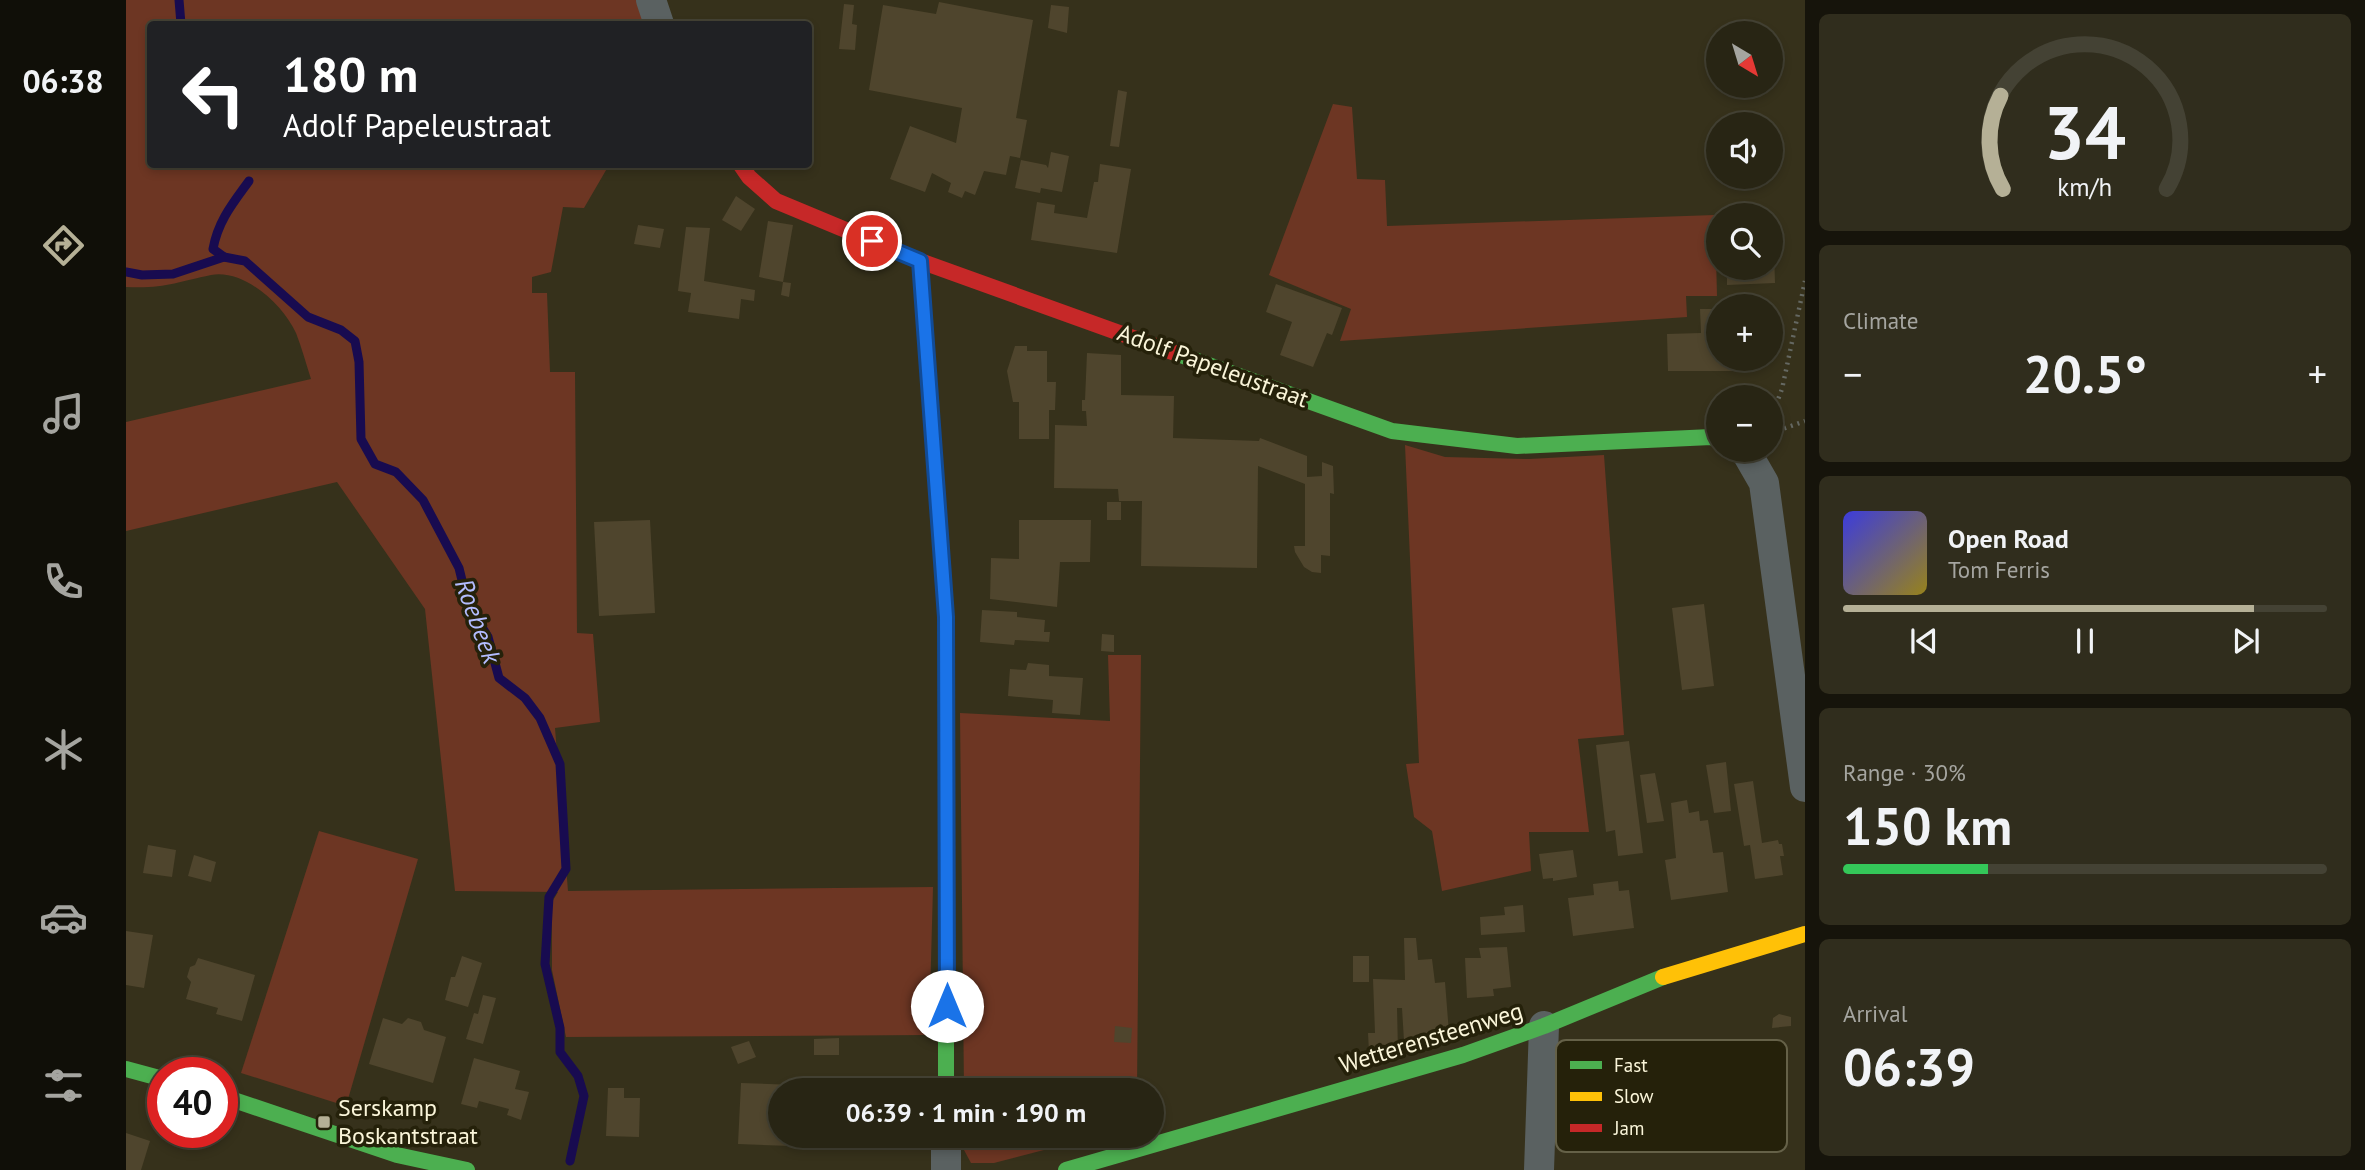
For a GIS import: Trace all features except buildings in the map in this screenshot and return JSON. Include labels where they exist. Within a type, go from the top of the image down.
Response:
[{"type":"street","points":[[651,0],[658,21]]},
{"type":"street","name":"Adolf Papeleustraat","points":[[743,168],[776,201],[920,261],[1392,431],[1517,446],[1706,437]]},
{"type":"street","points":[[920,261],[946,617],[946,1078]]},
{"type":"street","points":[[1752,462],[1764,482],[1805,787]]},
{"type":"street","name":"Wetterensteenweg","points":[[1066,1170],[1463,1055],[1544,1026],[1683,969],[1805,934]]},
{"type":"street","points":[[1539,1170],[1544,1026]]},
{"type":"street","points":[[126,1069],[147,1075]]},
{"type":"street","points":[[238,1101],[397,1155],[467,1170]]},
{"type":"street","points":[[946,1148],[946,1170]]},
{"type":"path","points":[[1783,385],[1805,281]]},
{"type":"path","points":[[1783,429],[1805,421]]},
{"type":"shaded area","points":[[126,0],[638,0],[645,21],[147,21],[147,168],[607,168],[584,208],[563,207],[551,272],[532,277],[532,293],[547,293],[550,372],[575,372],[577,633],[593,634],[600,722],[555,728],[568,891],[933,887],[929,1035],[566,1037],[552,970],[552,902],[558,892],[455,891],[425,609],[337,482],[126,531],[126,422],[311,379],[290,322],[261,291],[249,283],[224,275],[211,275],[161,286],[126,287]]},
{"type":"shaded area","points":[[1333,104],[1352,107],[1357,179],[1385,180],[1387,226],[1706,215],[1706,280],[1717,280],[1717,294],[1686,296],[1687,317],[1340,341],[1351,309],[1269,275]]},
{"type":"shaded area","points":[[1405,445],[1445,457],[1529,459],[1604,455],[1624,735],[1578,739],[1589,832],[1529,832],[1531,871],[1442,891],[1432,831],[1414,817],[1406,764],[1419,763]]},
{"type":"shaded area","points":[[1108,655],[1141,655],[1137,1078],[964,1078],[960,713],[1110,721]]},
{"type":"shaded area","points":[[319,831],[418,859],[346,1106],[241,1073]]},
{"type":"shaded area","points":[[1052,1148],[994,1163],[971,1163],[964,1150]]},
{"type":"waterway","points":[[179,0],[181,21]]},
{"type":"waterway","points":[[224,257],[213,249],[215,239],[227,213],[249,181]]},
{"type":"waterway","name":"Roebeek","points":[[126,272],[142,275],[173,274],[224,257],[245,261],[308,317],[341,330],[355,341],[359,362],[361,439],[375,464],[396,472],[423,500],[459,568],[468,605],[488,637],[499,678],[525,698],[540,718],[560,764],[566,869],[549,897],[545,964],[560,1028],[560,1052],[578,1076],[584,1096],[570,1161]]},
{"type":"traffic: fast","points":[[1175,353],[1392,431],[1517,446],[1706,437]]},
{"type":"traffic: fast","points":[[946,830],[946,1078]]},
{"type":"traffic: fast","points":[[1066,1170],[1463,1055],[1544,1026],[1663,977]]},
{"type":"traffic: fast","points":[[126,1069],[147,1075]]},
{"type":"traffic: fast","points":[[238,1101],[397,1155],[467,1170]]},
{"type":"traffic: slow","points":[[920,261],[946,617],[946,830]]},
{"type":"traffic: slow","points":[[1663,977],[1805,934]]},
{"type":"traffic: jam","points":[[743,168],[776,201],[920,261],[1175,353]]},
{"type":"place","name":"Serskamp Boskantstraat","points":[[324,1122]]},
{"type":"route","points":[[872,241],[920,261],[946,617],[947,1006]]}]
